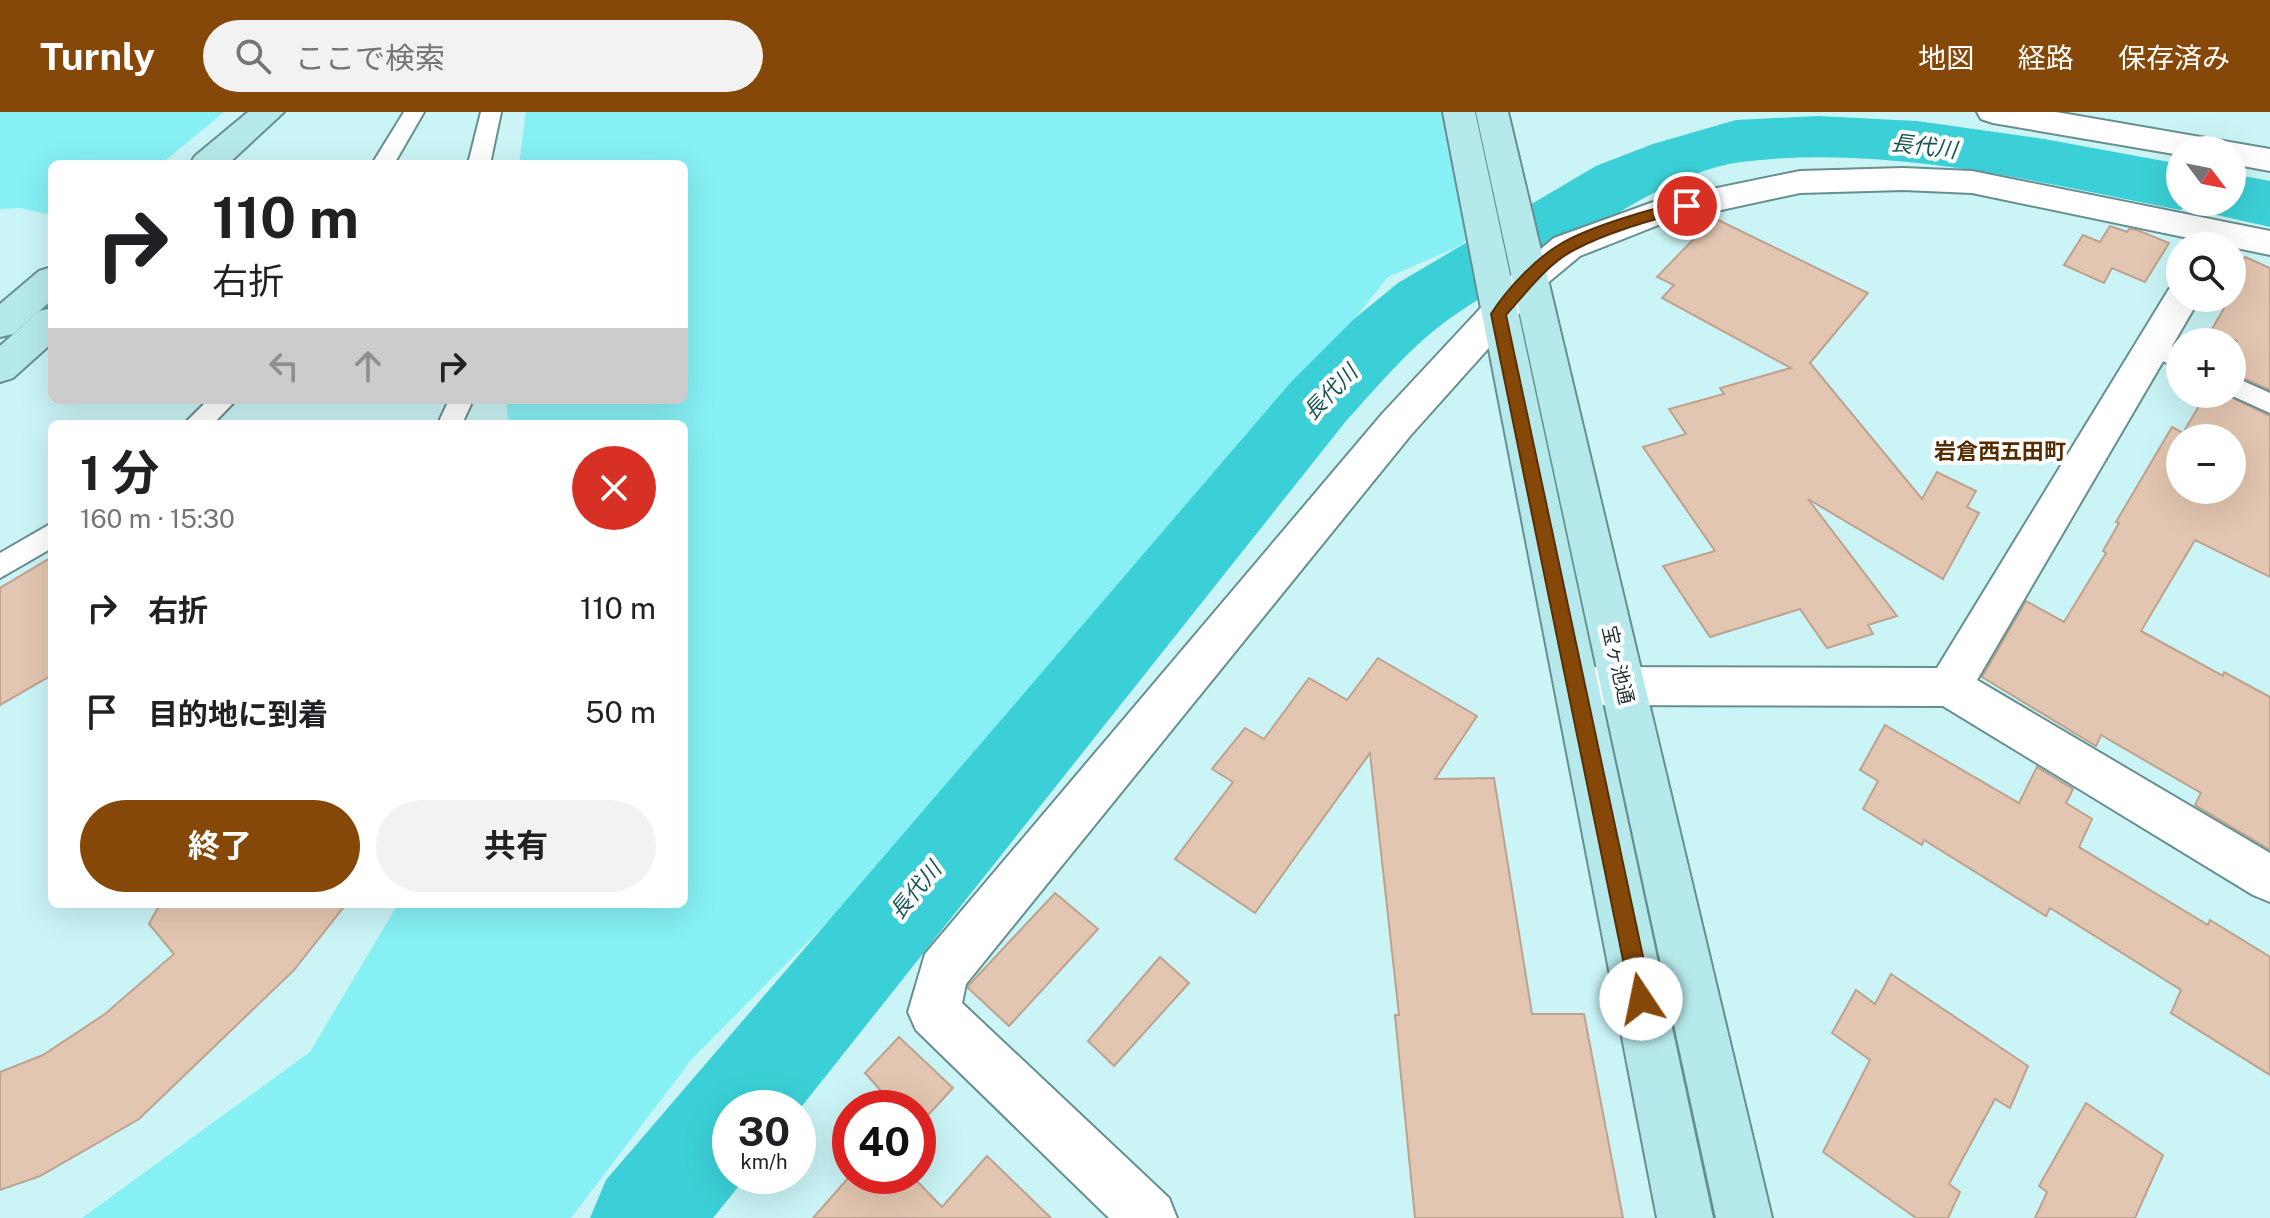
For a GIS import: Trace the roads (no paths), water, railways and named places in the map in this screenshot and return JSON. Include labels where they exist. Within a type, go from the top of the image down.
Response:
[{"type":"street","points":[[212,160],[268,112]]},
{"type":"street","name":"宝ヶ池通","points":[[1459,112],[1485,237],[1512,283],[1622,684],[1744,1218]]},
{"type":"street","name":"宝ヶ池通","points":[[1492,112],[1515,214],[1512,283],[1578,686],[1685,1218]]},
{"type":"street","points":[[1993,112],[2166,141]]},
{"type":"street","points":[[2246,155],[2269,158]]},
{"type":"street","points":[[1149,1218],[934,1012],[943,972],[1512,283],[1567,247],[1659,212],[1800,182],[1903,179],[1972,182],[2187,232]]},
{"type":"street","points":[[2246,241],[2270,243]]},
{"type":"street","points":[[0,324],[48,283]]},
{"type":"street","points":[[0,368],[48,325]]},
{"type":"street","points":[[1949,687],[2166,354]]},
{"type":"street","points":[[1578,686],[1949,687],[2270,879]]},
{"type":"lane","points":[[385,160],[414,112]]},
{"type":"lane","points":[[480,160],[491,112]]},
{"type":"lane","points":[[2246,392],[2270,404]]},
{"type":"lane","points":[[201,420],[219,404]]},
{"type":"lane","points":[[0,567],[48,537]]},
{"type":"waterway","name":"長代川","points":[[750,1090],[1319,401],[1380,338],[1423,301],[1620,182],[1676,159],[1736,141],[1818,137],[1917,142],[2044,161],[2166,184]]},
{"type":"waterway","name":"長代川","points":[[2246,200],[2270,204]]},
{"type":"waterway","name":"長代川","points":[[644,1218],[712,1136]]},
{"type":"district","name":"岩倉西五田町","points":[[2000,451]]}]
